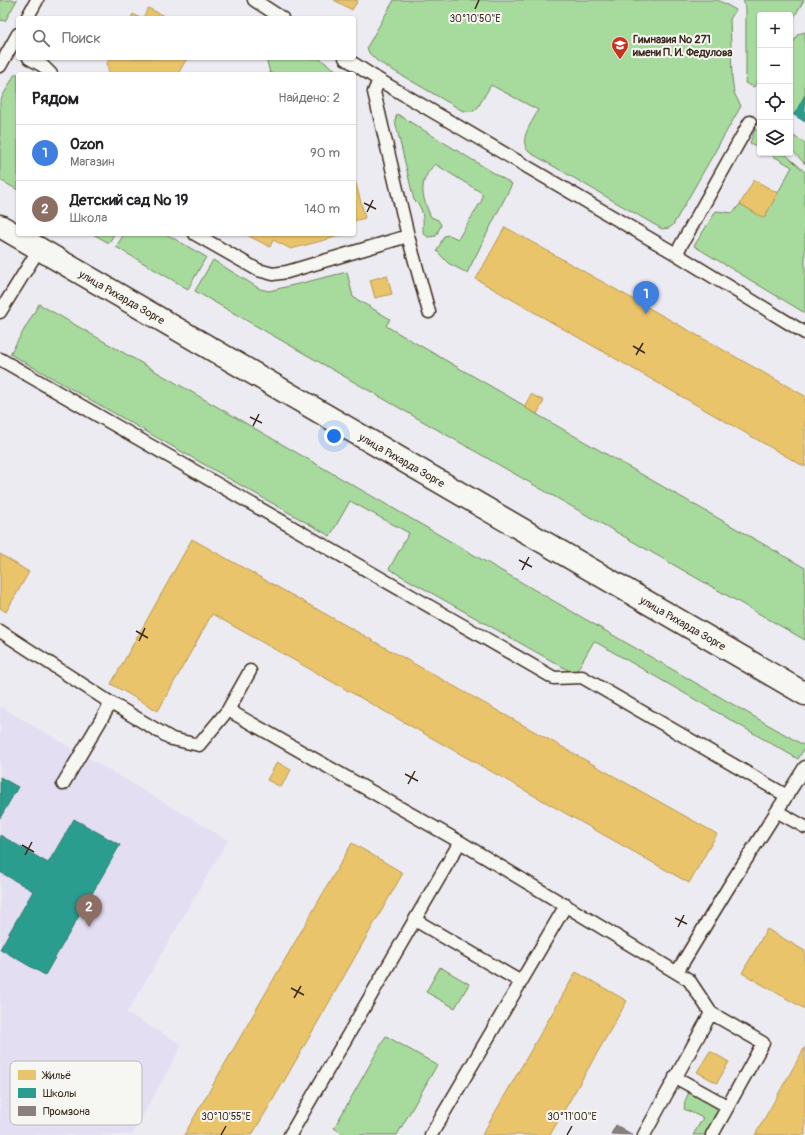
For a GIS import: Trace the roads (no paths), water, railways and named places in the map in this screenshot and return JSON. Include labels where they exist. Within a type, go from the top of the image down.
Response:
[{"type":"street","name":"улица Рихарда Зорге","points":[[0,226],[16,235]]},
{"type":"street","name":"улица Рихарда Зорге","points":[[17,236],[805,694]]},
{"type":"lane","points":[[28,16],[37,0]]},
{"type":"lane","points":[[254,0],[279,16]]},
{"type":"lane","points":[[0,66],[14,50]]},
{"type":"lane","points":[[32,60],[43,66],[49,72]]},
{"type":"lane","points":[[348,60],[378,80],[676,254],[805,333]]},
{"type":"lane","points":[[378,80],[374,92],[408,236],[429,312]]},
{"type":"lane","points":[[676,254],[750,122]]},
{"type":"lane","points":[[199,236],[258,270],[273,274],[287,272],[408,236]]},
{"type":"lane","points":[[1,310],[39,249]]},
{"type":"lane","points":[[0,359],[554,678],[582,677],[787,796]]},
{"type":"lane","points":[[0,630],[111,703],[172,739],[199,745],[228,710],[250,671]]},
{"type":"lane","points":[[63,784],[111,703]]},
{"type":"lane","points":[[228,710],[460,842],[677,972],[689,980],[711,1013],[763,1043],[712,1135]]},
{"type":"lane","points":[[677,972],[728,888],[778,812],[805,767]]},
{"type":"lane","points":[[778,812],[805,828]]},
{"type":"lane","points":[[290,1135],[460,842]]},
{"type":"lane","points":[[431,1135],[566,905]]},
{"type":"lane","points":[[415,920],[521,982]]},
{"type":"lane","points":[[644,1135],[711,1013]]},
{"type":"lane","points":[[675,1077],[728,1106]]},
{"type":"place","name":"Гимназия № 271 имени П. И. Федулова","points":[[620,60]]},
{"type":"place","name":"Ozon","points":[[646,314]]},
{"type":"place","name":"Детский сад № 19","points":[[89,927]]}]
